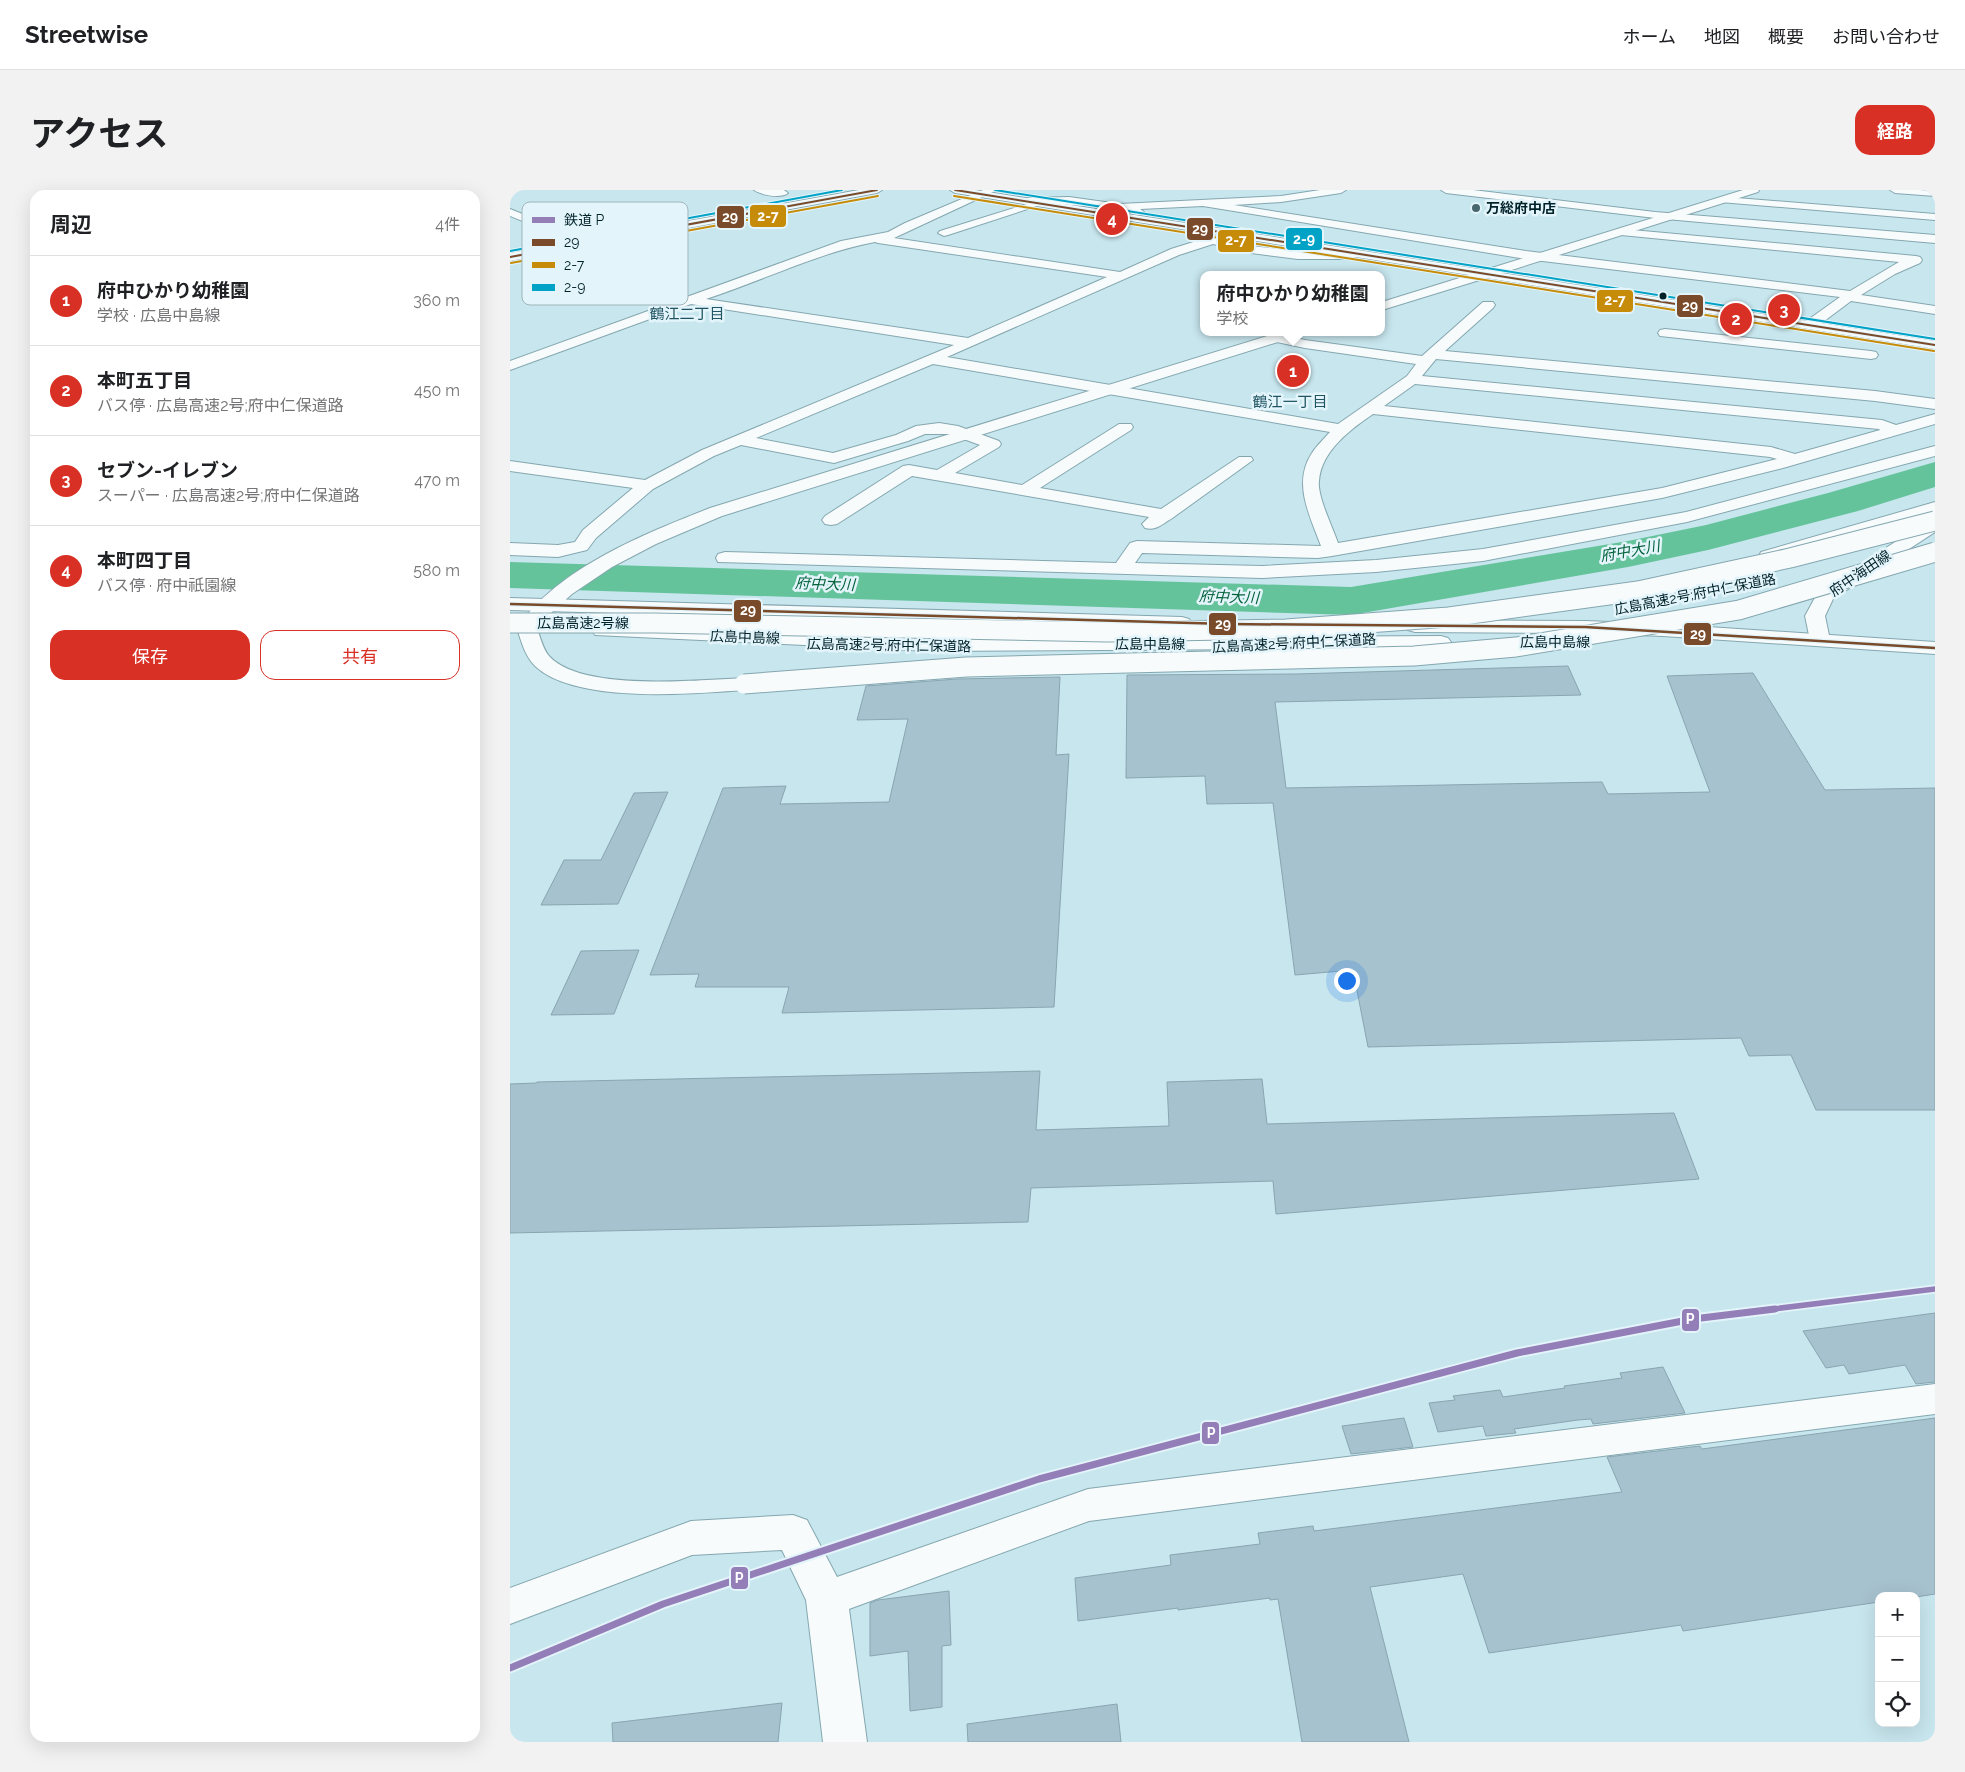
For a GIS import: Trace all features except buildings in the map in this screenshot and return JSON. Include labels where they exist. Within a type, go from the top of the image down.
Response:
[{"type":"main road","points":[[759,190],[783,193]]},
{"type":"main road","points":[[697,223],[701,219],[733,205],[798,190]]},
{"type":"main road","points":[[688,225],[877,190]]},
{"type":"main road","points":[[956,190],[988,192],[1028,201],[1156,222],[1208,235],[1354,254],[1935,345]]},
{"type":"main road","points":[[1028,201],[1058,200],[1120,207],[1281,199],[1341,190]]},
{"type":"main road","points":[[1446,190],[1672,216],[1930,251]]},
{"type":"main road","points":[[1385,305],[1704,207],[1752,190]]},
{"type":"main road","points":[[1895,190],[1935,193]]},
{"type":"main road","points":[[689,300],[739,284],[844,244],[891,235],[909,225],[988,192]]},
{"type":"main road","points":[[1724,200],[1935,217]]},
{"type":"main road","points":[[944,233],[1041,203]]},
{"type":"main road","points":[[1203,203],[1384,233],[1542,256],[1852,296],[1935,310]]},
{"type":"main road","points":[[1120,207],[1154,218],[1156,222]]},
{"type":"main road","points":[[1704,207],[1759,212]]},
{"type":"main road","points":[[510,212],[522,217]]},
{"type":"main road","points":[[1657,221],[1930,251]]},
{"type":"main road","points":[[1621,232],[1930,251]]},
{"type":"main road","points":[[510,549],[558,551],[581,546],[589,534],[647,485],[708,453],[965,345],[1122,276],[1208,235]]},
{"type":"main road","points":[[874,239],[1122,276]]},
{"type":"main road","points":[[1810,325],[1900,266],[1930,251]]},
{"type":"main road","points":[[689,300],[965,345],[988,352]]},
{"type":"main road","points":[[510,366],[675,305]]},
{"type":"main road","points":[[1332,550],[1314,505],[1310,481],[1319,455],[1341,429],[1412,379],[1429,358],[1488,305]]},
{"type":"main road","points":[[1665,333],[1867,360],[1886,337]]},
{"type":"main road","points":[[1282,336],[732,506],[669,531],[625,553],[555,599],[514,629],[535,650],[543,662],[557,671],[580,679],[609,685],[645,688],[744,684],[966,667],[1414,656],[1516,647],[1731,612],[1772,602],[1935,552]]},
{"type":"main road","points":[[1276,338],[1304,344],[1429,358],[1875,396],[1935,404]]},
{"type":"main road","points":[[931,359],[1341,429]]},
{"type":"main road","points":[[1109,373],[1181,385]]},
{"type":"main road","points":[[1412,379],[1882,425],[1897,430]]},
{"type":"main road","points":[[1342,412],[1366,412],[1771,452],[1795,458]]},
{"type":"main road","points":[[1137,547],[1318,552],[1332,550],[1662,493],[1935,419]]},
{"type":"main road","points":[[1025,490],[1125,427]]},
{"type":"main road","points":[[739,440],[834,458],[902,438],[922,429],[952,429],[993,444],[938,476]]},
{"type":"main road","points":[[725,558],[1262,572],[1376,566],[1483,555],[1687,517],[1935,451]]},
{"type":"main road","points":[[1122,568],[1151,525],[1245,460]]},
{"type":"main road","points":[[510,466],[647,485]]},
{"type":"main road","points":[[831,520],[908,470],[1165,515]]},
{"type":"main road","points":[[1434,626],[1536,610],[1719,569],[1935,506]]},
{"type":"main road","name":"広島高速2号;府中仁保道路","points":[[655,623],[1099,632],[1286,629],[1365,624],[1458,616],[1638,591],[1790,558],[1935,522]]},
{"type":"main road","name":"府中海田線","points":[[1820,640],[1815,616],[1825,596],[1834,588],[1935,522]]},
{"type":"main road","name":"広島高速2号;府中仁保道路","points":[[642,640],[1122,649],[1295,645],[1392,638],[1559,619],[1650,604],[1811,570],[1935,538]]},
{"type":"main road","name":"広島中島線","points":[[510,604],[555,599],[1227,624],[1584,627],[1935,648]]},
{"type":"main road","name":"広島高速2号線","points":[[514,629],[655,623]]},
{"type":"main road","name":"広島高速2号線","points":[[514,629],[642,640]]},
{"type":"main road","name":"広島中島線","points":[[514,629],[930,645],[1820,640]]},
{"type":"main road","points":[[828,1599],[1088,1506],[1935,1399]]},
{"type":"main road","points":[[510,1606],[691,1538],[793,1532],[828,1599],[845,1742]]},
{"type":"waterway","name":"府中大川","points":[[510,575],[1351,601],[1628,554],[1708,537],[1843,502],[1935,474]]},
{"type":"rail line","name":"P","points":[[510,1668],[663,1604],[806,1555],[1039,1479],[1160,1446],[1517,1353],[1693,1319],[1935,1289]]},
{"type":"transit line","name":"2-9","points":[[688,218],[842,190]]},
{"type":"transit line","name":"29","points":[[688,225],[877,190]]},
{"type":"transit line","name":"29","points":[[955,190],[1935,345]]},
{"type":"transit line","name":"2-9","points":[[995,190],[1935,339]]},
{"type":"transit line","name":"2-7","points":[[688,231],[878,196]]},
{"type":"transit line","name":"2-7","points":[[954,196],[1934,351]]},
{"type":"transit line","name":"2-9","points":[[510,251],[522,249]]},
{"type":"transit line","name":"29","points":[[510,257],[522,255]]},
{"type":"transit line","name":"2-7","points":[[511,263],[522,261]]},
{"type":"transit line","name":"29","points":[[510,604],[1227,624],[1585,627],[1935,648]]},
{"type":"place","name":"万総府中店","points":[[1476,208]]},
{"type":"place","name":"本町四丁目","points":[[1112,219]]},
{"type":"place","name":"セブン-イレブン","points":[[1784,310]]},
{"type":"place","name":"本町五丁目","points":[[1736,319]]},
{"type":"place","name":"府中ひかり幼稚園","points":[[1293,371]]},
{"type":"district","name":"鶴江二丁目","points":[[687,314]]},
{"type":"district","name":"鶴江一丁目","points":[[1290,402]]}]
